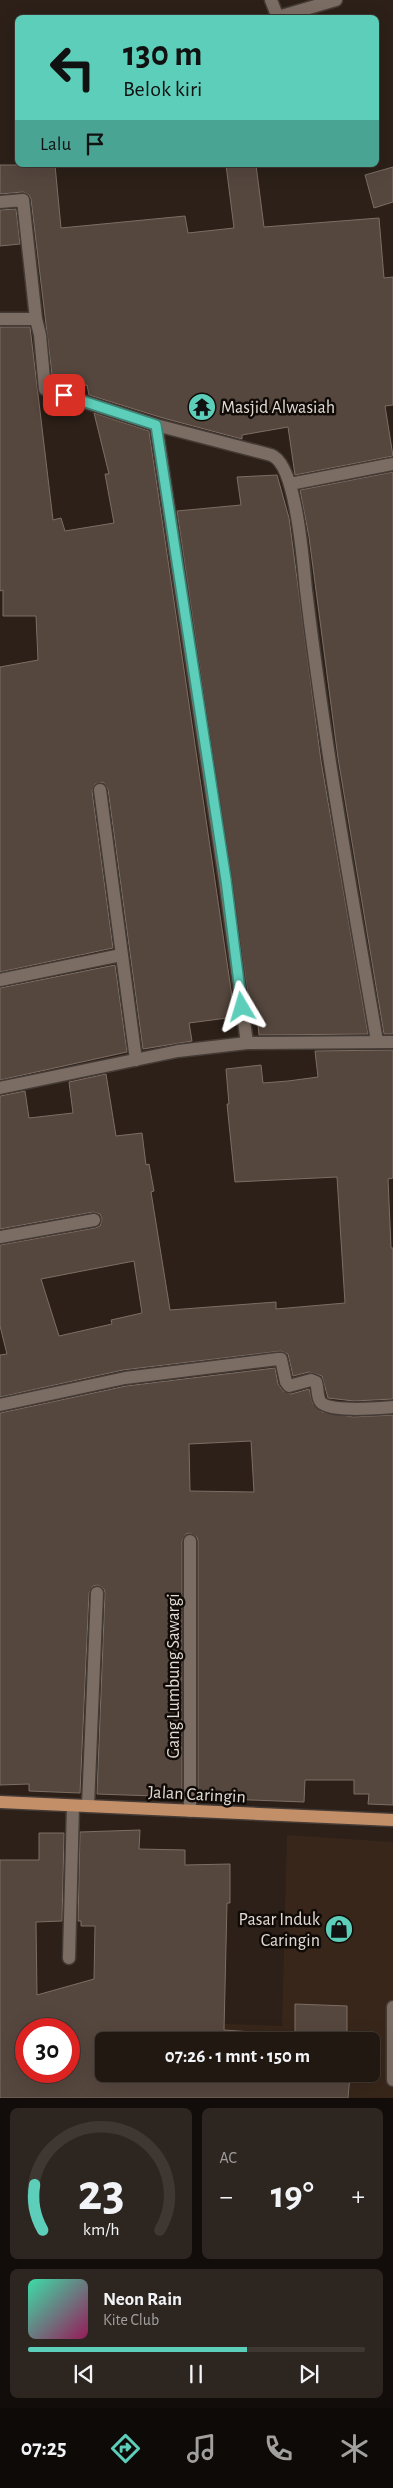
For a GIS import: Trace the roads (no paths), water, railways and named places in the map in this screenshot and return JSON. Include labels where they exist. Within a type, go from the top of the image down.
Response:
[{"type":"main road","name":"Jalan Caringin","points":[[0,1802],[393,1820]]},
{"type":"street","points":[[271,0],[277,15]]},
{"type":"street","points":[[285,15],[336,0]]},
{"type":"street","points":[[0,202],[23,200],[45,389],[156,425],[276,457],[282,463],[290,484],[301,543],[318,693],[377,1041]]},
{"type":"street","points":[[0,319],[36,319]]},
{"type":"street","points":[[156,425],[226,880],[247,1043]]},
{"type":"street","points":[[290,484],[393,464]]},
{"type":"street","points":[[100,790],[120,956],[136,1060]]},
{"type":"street","points":[[0,980],[120,956]]},
{"type":"street","points":[[0,1088],[178,1051],[247,1043],[393,1042]]},
{"type":"street","points":[[0,1237],[94,1220]]},
{"type":"street","points":[[0,1405],[125,1378],[281,1359],[286,1382],[289,1386],[311,1380],[316,1382],[320,1401],[324,1406],[335,1408],[393,1407]]},
{"type":"street","name":"Gang Lumbung Sawargi","points":[[190,1541],[190,1811]]},
{"type":"street","points":[[88,1806],[97,1594]]},
{"type":"street","points":[[68,1958],[73,1806]]},
{"type":"street","points":[[393,2007],[393,2080]]},
{"type":"place","name":"Masjid Alwasiah","points":[[202,407]]},
{"type":"place","name":"Pasar Induk Caringin","points":[[339,1929]]}]
